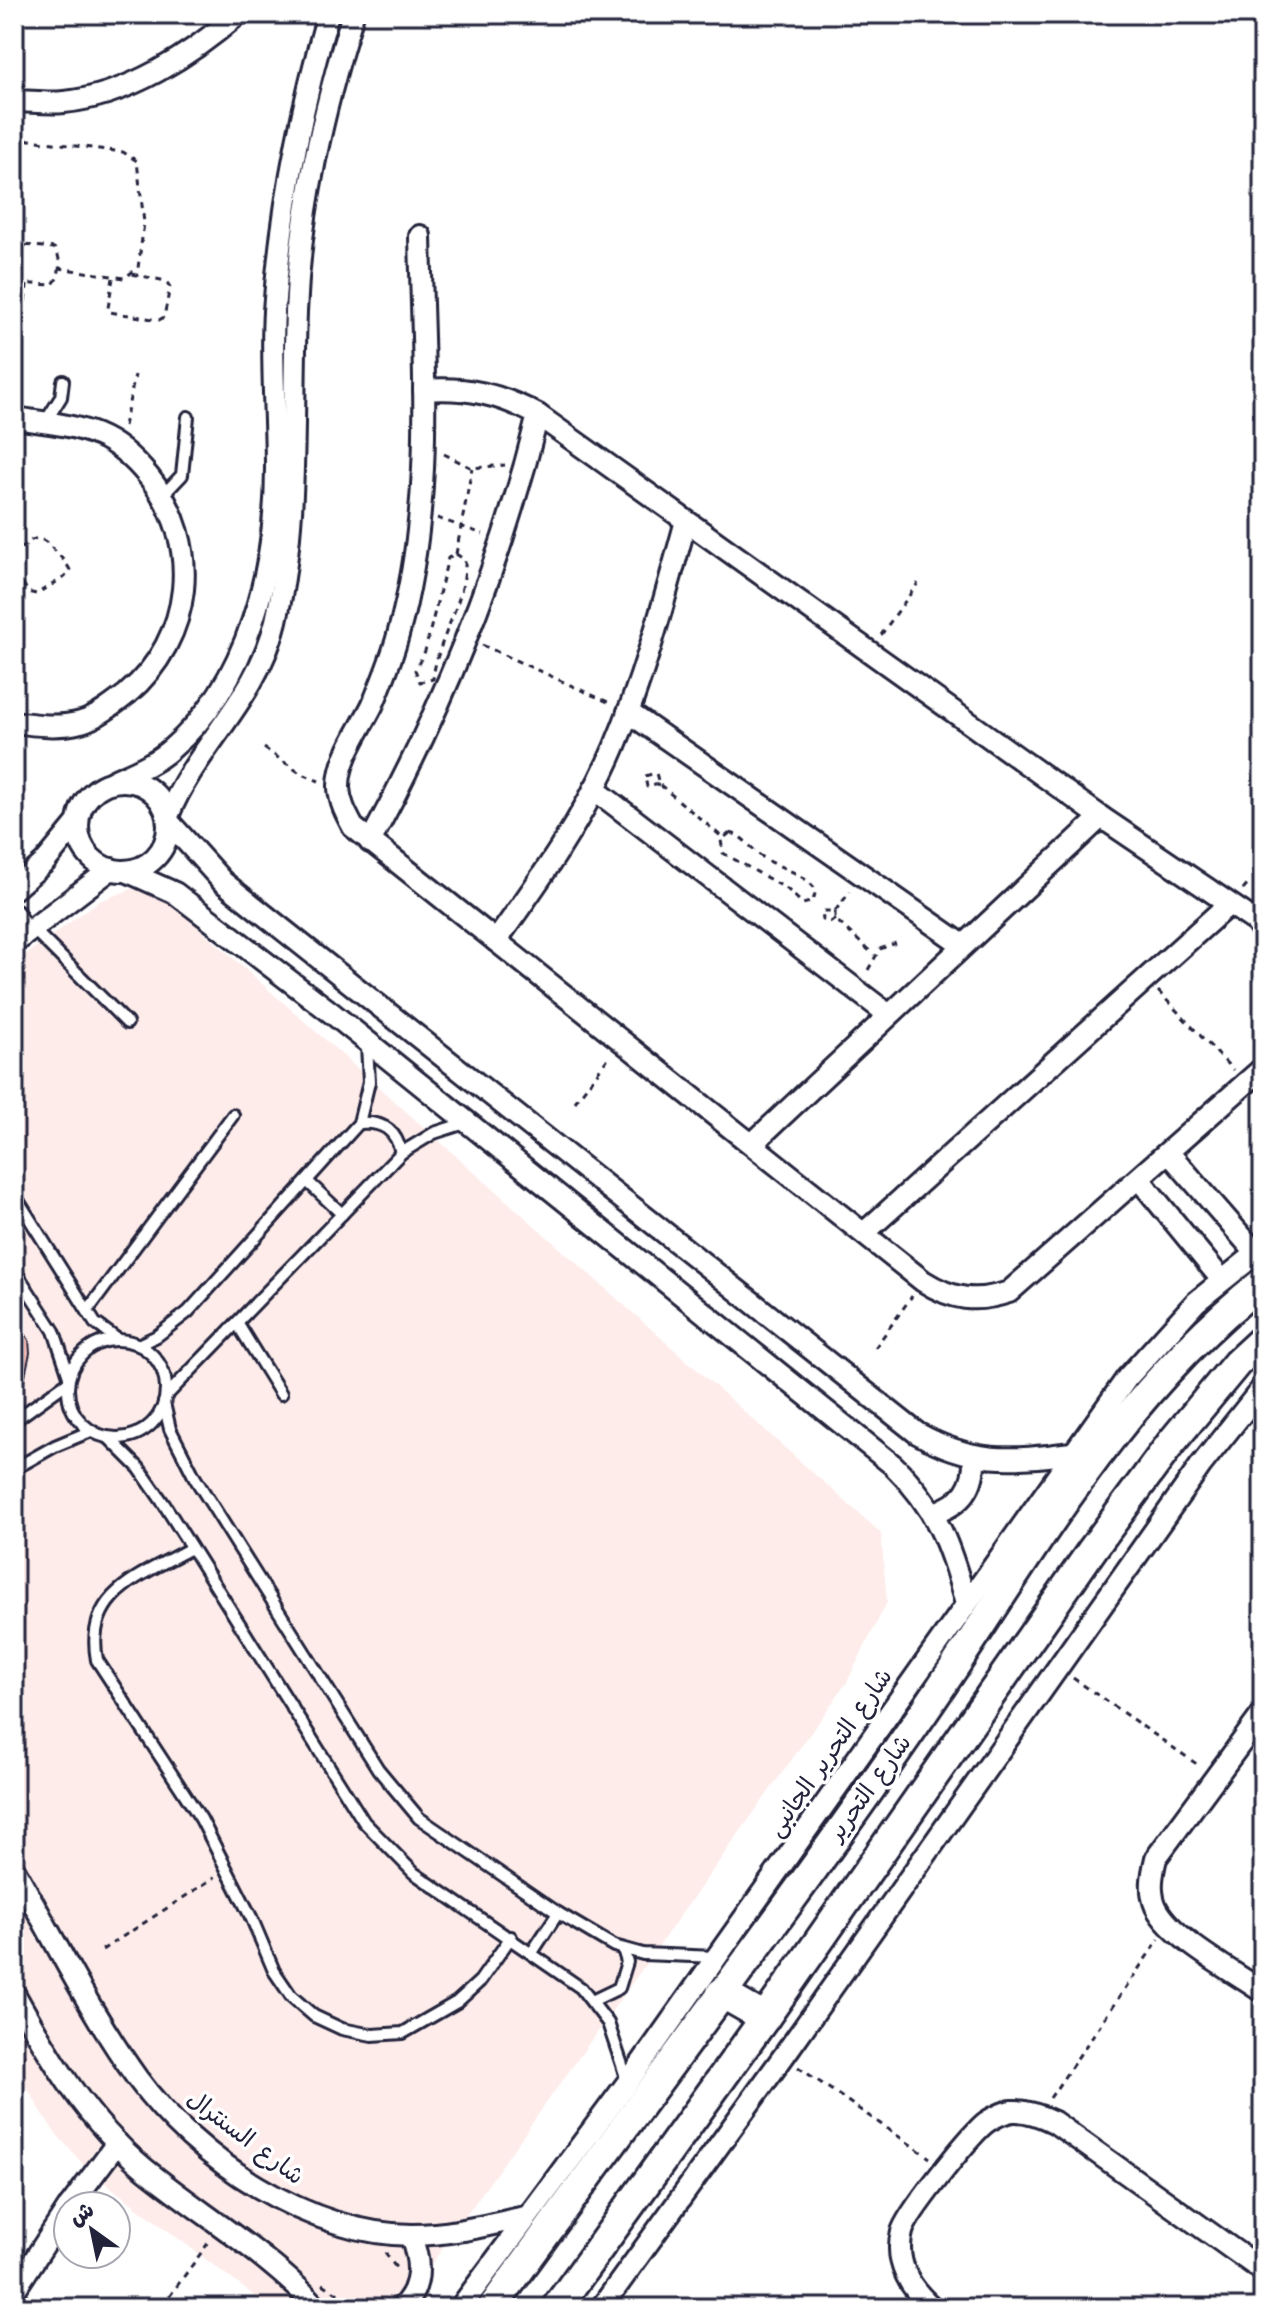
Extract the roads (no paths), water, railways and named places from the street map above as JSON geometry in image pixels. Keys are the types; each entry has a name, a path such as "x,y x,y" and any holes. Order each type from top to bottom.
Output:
{"street":[{"path":"14,101 64,102 116,89 165,67 210,38 238,14"},
{"path":"14,889 45,862 77,823 83,804 95,790 143,768 170,750 193,727 224,684 252,622 272,540 276,469 274,314 280,236 295,144 328,14"},
{"path":"21,937 118,870 140,868 162,849 168,818 194,763 249,691 275,625 289,556 294,486 296,310 303,232 315,155 353,14"},
{"path":"420,236 426,438 422,513 414,573 397,638 374,702 344,763 339,785 342,807 353,827 923,1281 959,1299 984,1301 1009,1292 1263,1068"},
{"path":"424,390 454,388 483,392 538,415 1101,817 1229,904 1263,932"},
{"path":"370,842 406,775 468,638 503,541 538,415"},
{"path":"14,418 99,435 138,464 163,495 179,531 185,570 181,610 167,647 144,679 114,705 82,722 39,726 14,722"},
{"path":"496,941 548,870 594,789 628,712 686,521"},
{"path":"628,712 963,945"},
{"path":"113,781 141,784 154,791 168,818 223,882 917,1433 944,1448 974,1458 1017,1460 1072,1453"},
{"path":"594,789 889,1015"},
{"path":"752,1144 1101,817"},
{"path":"77,823 81,843 93,860 175,893 471,1122 893,1465 934,1513 952,1553 966,1604"},
{"path":"864,1233 1229,904"},
{"path":"14,915 21,928 21,937"},
{"path":"333,1014 355,987"},
{"path":"1169,1153 1259,1250"},
{"path":"1139,1179 1222,1280"},
{"name":"شارع التحرير الجانبى","path":"460,2308 525,2217 604,2134 628,2082 716,1957 906,1715 966,1604 1072,1453 1136,1385 1172,1326 1259,1250"},
{"name":"شارع التحرير","path":"492,2308 604,2134 721,1993 906,1715 1049,1522 1136,1385 1186,1348 1263,1282"},
{"path":"748,1347 771,1318"},
{"name":"شارع التحرير","path":"556,2308 1171,1443 1237,1363 1263,1339"},
{"path":"601,2308 783,2057 1201,1465 1263,1387"},
{"path":"1171,1443 1201,1465"},
{"path":"934,1513 961,1499 970,1487 974,1458"},
{"path":"1263,1713 1156,1858 1151,1882 1155,1905 1168,1926 1263,1992"},
{"path":"925,1785 957,1807"},
{"name":"شارع السنترال","path":"14,1869 137,2078 193,2138 291,2206 342,2225 410,2235 446,2233 525,2217"},
{"path":"721,1993 765,2018"},
{"path":"15,1995 74,2095 117,2143 278,2270 318,2308"},
{"path":"933,2308 919,2296 906,2276 901,2254 902,2230 946,2169 986,2122 1012,2111 1039,2114 1263,2271"},
{"path":"82,2190 117,2143"},
{"path":"14,2291 52,2233"},
{"path":"401,2308 409,2300 418,2279 419,2256 410,2235"},
{"path":"588,2262 621,2279"}],"lane":[{"path":"45,423 55,411 63,381"},
{"path":"163,495 182,475 188,417"},
{"path":"21,937 127,1023"},
{"path":"138,1345 157,1336 188,1312 359,1123 369,1082 367,1041"},
{"path":"88,1310 233,1115"},
{"path":"109,1438 132,1436 143,1431 159,1414 165,1399 401,1153 434,1133 471,1122"},
{"path":"359,1123 383,1125 392,1131 401,1153"},
{"path":"308,1182 342,1214"},
{"path":"14,1194 95,1323 118,1340"},
{"path":"14,1269 54,1331 68,1379 74,1415 91,1431 109,1438 139,1468 364,1822 414,1873 533,1951 594,2000 608,2023 628,2082"},
{"path":"237,1323 281,1394"},
{"path":"14,1421 68,1379 82,1354 105,1341 118,1340 138,1345 157,1361 163,1372 170,1429 195,1478 397,1795 428,1825 558,1913 623,1949 664,1956 716,1957"},
{"path":"14,1469 55,1446 91,1431"},
{"path":"191,1548 122,1587 106,1601 96,1619 93,1640 97,1660 106,1679 172,1770 228,1868 274,1971 291,1996 314,2016 342,2029 372,2035 403,2033 431,2020 480,1981 511,1937"},
{"path":"533,1951 558,1913"},
{"path":"594,2000 619,1988 627,1962 623,1949"}]}
